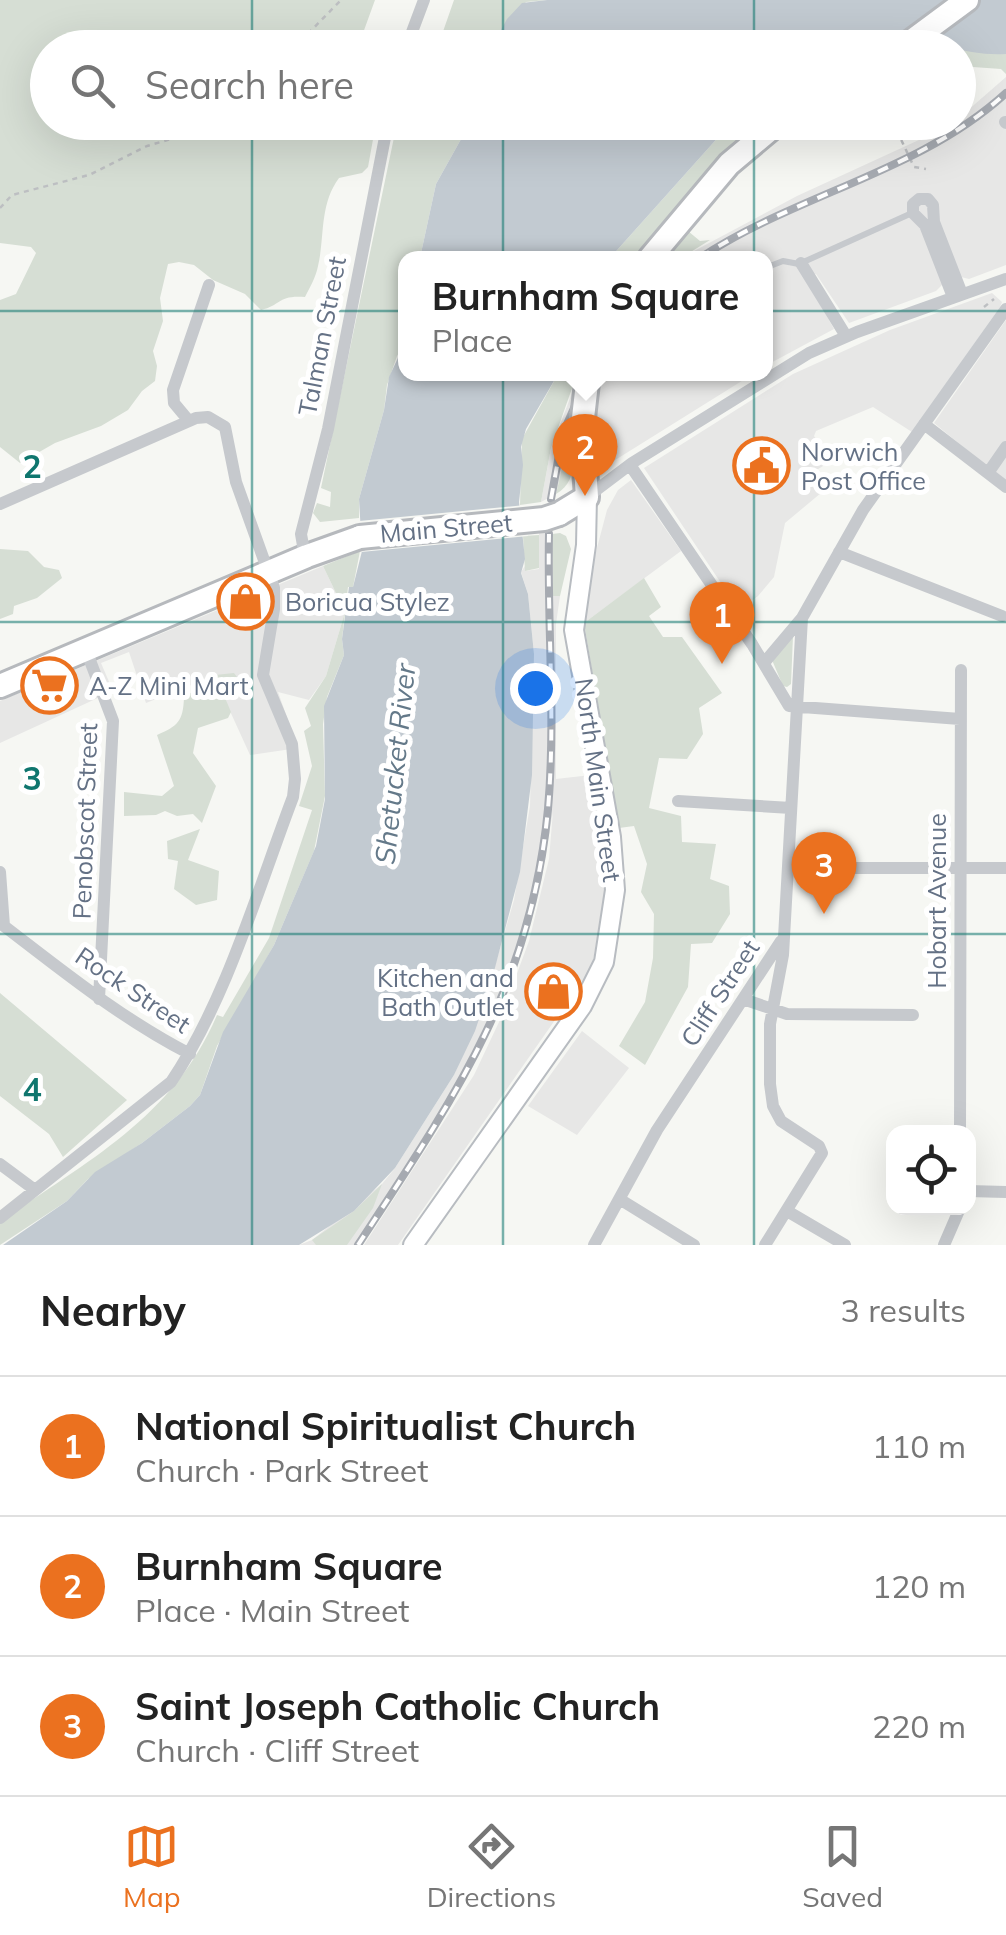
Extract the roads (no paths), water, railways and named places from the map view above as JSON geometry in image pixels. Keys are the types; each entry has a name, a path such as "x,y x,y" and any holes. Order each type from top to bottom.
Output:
{"highway":[{"path":"926,30 967,0"},
{"path":"656,251 729,164 758,140"},
{"path":"587,381 583,418 587,497"},
{"name":"Main Street","path":"0,686 360,538 544,519 587,497"}],"main road":[{"name":"North Main Street","path":"413,1245 582,1006 596,983 606,954 614,890 612,837 574,624 586,545 587,497"}],"street":[{"path":"413,30 424,0"},
{"name":"Talman Street","path":"304,558 301,534 331,411 384,140"},
{"path":"926,198 932,203 934,222 957,295 926,225 914,213 917,200 926,198"},
{"path":"801,263 846,336"},
{"name":"Main Street","path":"773,374 846,336 1006,279"},
{"path":"189,420 174,403 173,390 209,285"},
{"name":"Cliff Street","path":"764,662 802,618 871,499 1006,309"},
{"name":"Main Street","path":"587,497 630,464 762,381"},
{"path":"0,504 189,420 208,417 225,427 236,482 271,572 274,610 263,675 292,744 295,779 293,797 238,945 190,1054 171,1082 0,1218"},
{"path":"924,424 1006,487"},
{"path":"988,473 1006,448"},
{"path":"630,464 764,662 784,701 796,708 960,719"},
{"path":"840,552 1002,616"},
{"name":"Cliff Street","path":"594,1245 657,1130 784,938 802,618"},
{"name":"Penobscot Street","path":"86,650 113,721 99,1000"},
{"name":"Hobart Avenue","path":"960,1125 961,670"},
{"path":"678,800 791,808"},
{"path":"788,868 1006,868"},
{"name":"Rock Street","path":"0,872 4,926 99,1000 190,1054"},
{"path":"765,1245 822,1153 819,1146 785,1124 774,1106 770,1084 772,1011 784,938"},
{"path":"743,999 772,1011 913,1015"},
{"path":"0,1164 35,1190"},
{"path":"976,1191 1006,1192"},
{"path":"621,1200 694,1245"},
{"path":"787,1211 845,1245"},
{"path":"944,1245 957,1215"}],"lane":[{"path":"773,265 782,261 801,263 914,213"}],"water":[{"path":"1006,0 1006,54 976,53 976,30 501,30 522,3"},
{"path":"460,140 716,140 616,251 422,251 436,184"},
{"name":"Shetucket River","path":"398,358 398,381 554,381 526,429 521,447 519,502 525,559 521,573 528,594 534,654 532,775 520,872 475,1031 454,1075 395,1168 354,1211 299,1245 3,1245 67,1201 95,1172 142,1143 200,1095 223,1032 274,945 316,846 325,799 324,706 344,655 342,639 349,587 353,587 362,551 359,499 384,410 389,377"}],"railway":[{"path":"976,117 1006,93"},
{"path":"712,251 776,216 940,140"},
{"path":"551,499 563,433 586,381"},
{"path":"358,1245 455,1091 482,1040 524,932 539,873 548,809 549,534"}],"place":[{"name":"Norwich Post Office","path":"762,466"},
{"name":"Burnham Square","path":"585,496"},
{"name":"Boricua Stylez","path":"246,602"},
{"name":"National Spiritualist Church","path":"722,664"},
{"name":"A-Z Mini Mart","path":"50,686"},
{"name":"Saint Joseph Catholic Church","path":"824,914"},
{"name":"Kitchen and Bath Outlet","path":"553,992"}]}
